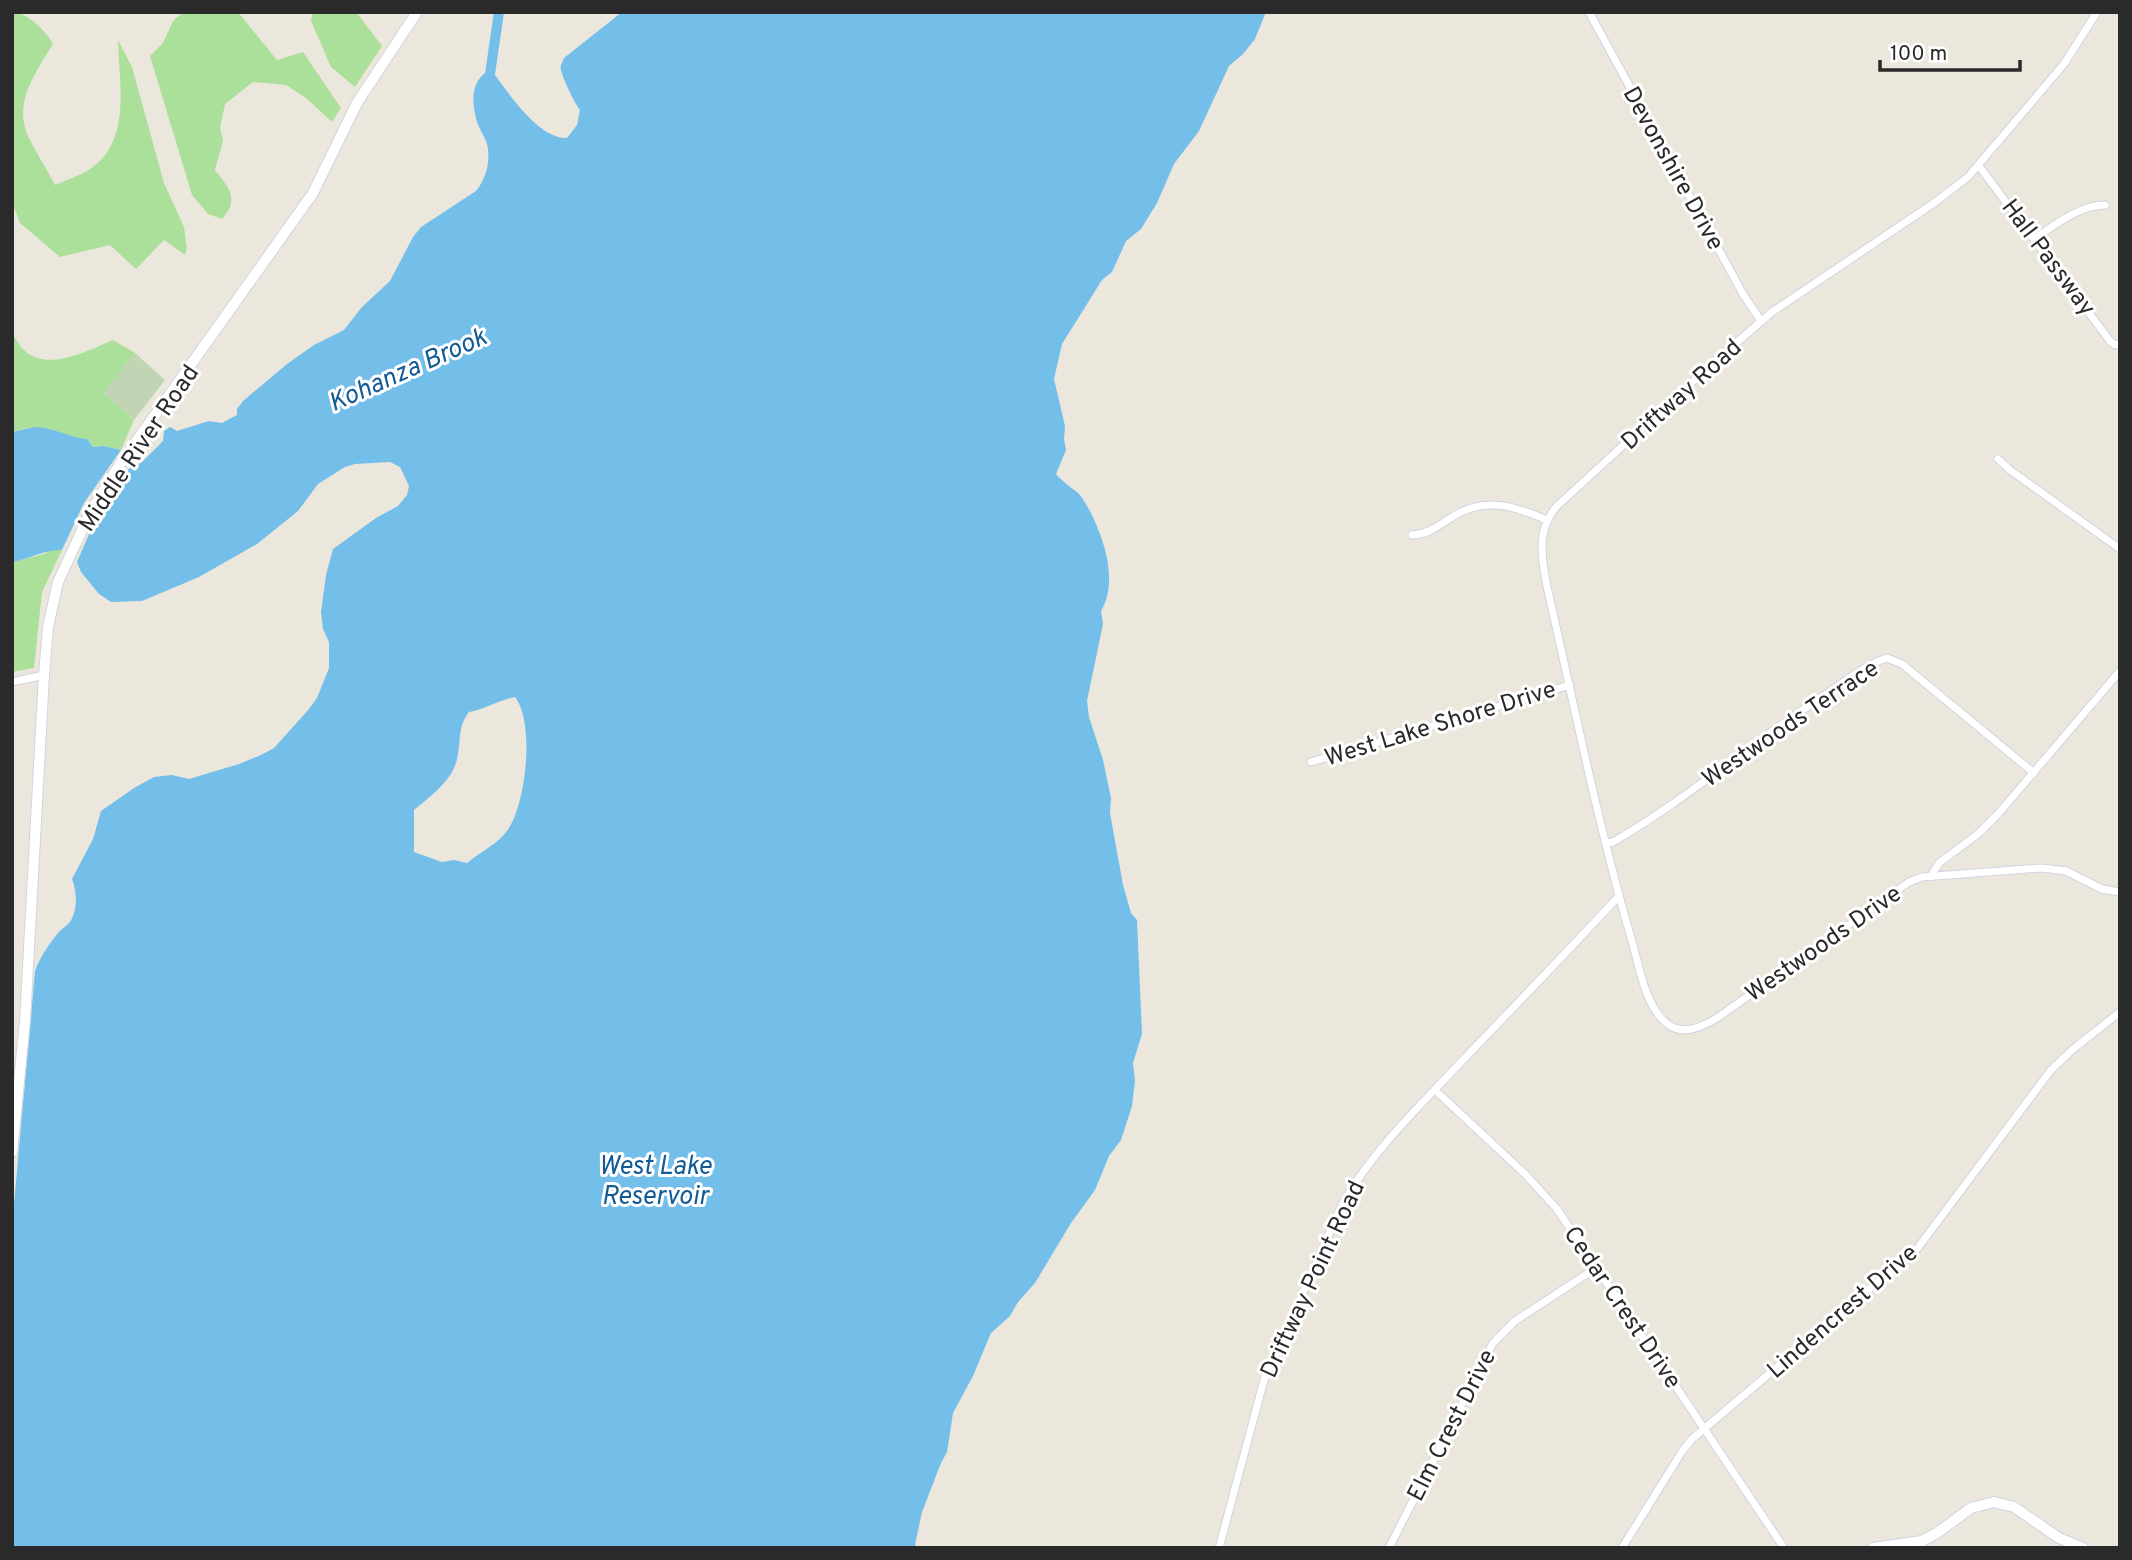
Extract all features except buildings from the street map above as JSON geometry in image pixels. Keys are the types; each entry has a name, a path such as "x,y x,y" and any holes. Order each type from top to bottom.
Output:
{"main road":[{"name":"Middle River Road","path":"12,1152 25,1021 44,675 48,627 58,582 90,511 118,467 313,193 357,103 417,12"},
{"path":"1873,1548 1922,1541 1971,1508 1994,1502 2014,1507 2058,1543 2083,1548"}],"street":[{"name":"Devonshire Drive","path":"1589,12 1743,294 1762,321"},
{"name":"Driftway Road","path":"1547,520 1557,506 1762,321 1817,280 1944,196 1979,166 2064,64 2097,12"},
{"name":"Hall Passway","path":"1979,166 2110,341 2115,345 2120,344"},
{"path":"2035,239 2080,211 2094,205 2105,205"},
{"path":"1998,459 2120,549"},
{"path":"1412,535 1428,533 1464,509 1482,504 1505,505 1547,520 1542,540 1543,565 1619,896"},
{"name":"Westwoods Terrace","path":"1607,843 1650,820 1802,710 1886,658 1902,664 2034,773"},
{"path":"1931,876 1938,863 1987,826 2120,671"},
{"path":"12,682 44,675"},
{"name":"West Lake Shore Drive","path":"1311,762 1570,685"},
{"name":"Westwoods Drive","path":"1619,896 1653,1006 1659,1016 1672,1027 1689,1030 1703,1026 1728,1011 1909,882 1931,876 2042,868 2066,871 2102,889 2120,892"},
{"name":"Driftway Point Road","path":"1219,1548 1264,1380 1342,1205 1364,1169 1619,896"},
{"name":"Lindencrest Drive","path":"1622,1548 1683,1450 1704,1427 1911,1255 2052,1070 2071,1050 2120,1012"},
{"name":"Cedar Crest Drive","path":"1435,1090 1543,1193 1563,1218 1784,1548"},
{"name":"Elm Crest Drive","path":"1389,1548 1493,1343 1515,1321 1596,1268"}],"green space":[{"path":"12,12 24,15 36,23 53,44 28,88 23,112 28,136 55,185 90,169 103,157 112,143 120,110 118,40 132,67 164,183 184,227 187,248 185,255 164,240 136,269 110,245 60,257 20,223 12,202"},
{"path":"183,12 238,12 277,60 303,52 341,108 332,122 306,98 286,85 253,82 225,104 220,128 223,141 215,170 228,188 231,199 222,219 208,214 192,195 150,56 163,43 173,21"},
{"path":"313,12 356,12 382,46 355,87 331,67 311,21"},
{"path":"12,333 25,351 46,360 69,357 113,340 135,353 104,393 134,420 121,450 104,446 93,447 87,439 43,428 12,432"},
{"path":"135,353 165,380 134,420 104,393"},
{"path":"51,550 62,550 42,592 34,668 12,672 12,562"}],"water":[{"name":"West Lake Reservoir","path":"622,12 1266,12 1255,39 1229,66 1199,131 1174,164 1157,203 1141,229 1126,241 1112,272 1102,280 1062,344 1054,379 1065,426 1066,450 1056,474 1081,496 1088,508 1101,536 1108,568 1107,598 1101,611 1103,624 1087,701 1111,798 1110,813 1123,885 1131,913 1137,920 1142,1034 1133,1063 1135,1081 1132,1106 1121,1140 1109,1156 1095,1190 1071,1223 1035,1283 1010,1316 991,1333 973,1376 953,1413 947,1452 922,1512 915,1545 917,1548 12,1548 13,1215 35,971 48,946 73,917 76,900 72,879 93,839 101,811 154,777 172,775 189,779 261,755 274,748 309,709 317,698 329,668 329,642 323,629 321,612 333,549 376,518 398,506 407,495 409,486 400,467 390,462 345,467 318,484 298,511 257,544 199,577 142,601 111,602 99,594 81,572 77,562 98,513 130,467 141,463 163,441 164,431 170,427 177,431 209,421 222,423 237,415 237,409 243,401 287,364 314,345 344,330 362,307 390,281 421,227 476,191 484,177 488,160 487,145 477,122 473,100 480,77 485,73 495,75 536,124 556,136 567,138 577,125 580,110 562,74 564,58","holes":["515,697 521,709 526,743 524,782 509,828 495,843 467,863 454,860 442,862 414,852 414,810 448,779 456,763 465,717 469,712"]},
{"path":"34,427 87,439 93,447 104,446 121,450 84,503 62,550 12,562 12,432"}],"waterway":[{"name":"Kohanza Brook","path":"490,74 499,12"}]}
